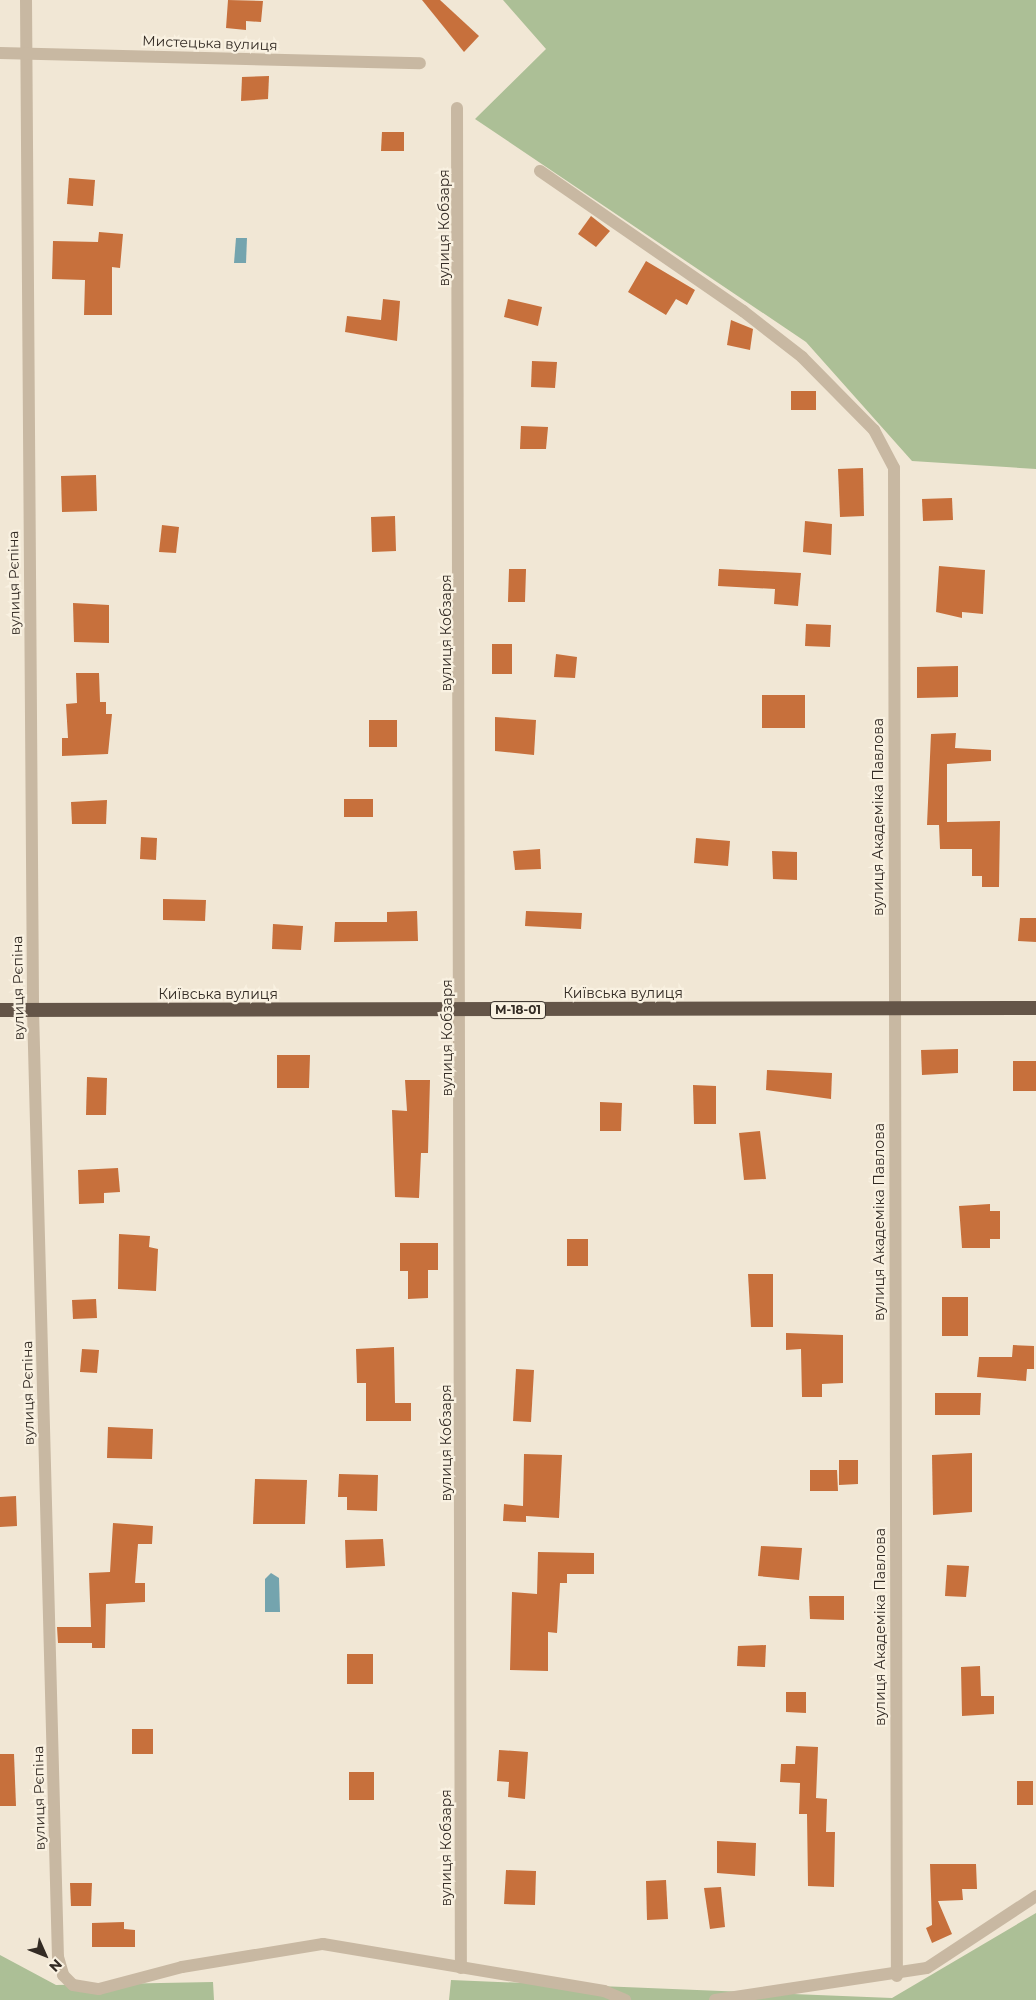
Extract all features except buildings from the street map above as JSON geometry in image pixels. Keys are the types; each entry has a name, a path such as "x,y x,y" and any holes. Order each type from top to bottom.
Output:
{"highway":[{"name":"Київська вулиця","path":"0,1010 1036,1008"}],"street":[{"name":"вулиця Рєпіна","path":"26,0 23,53 33,1010 58,1957 63,1975 74,1984 99,1989 182,1967 324,1944 461,1968"},
{"name":"Мистецька вулиця","path":"0,53 420,63"},
{"name":"вулиця Кобзаря","path":"458,108 462,1010 461,1968"},
{"name":"вулиця Академіка Павлова","path":"540,171 743,311 802,357 874,430 894,468 893,1008 897,1976"},
{"path":"715,2000 897,1976 927,1968 1036,1896"},
{"path":"461,1968 604,1991 625,2000"}],"green space":[{"path":"503,0 1036,0 1036,469 912,461 806,342 475,119 546,49"},
{"path":"1036,1913 1036,2000 449,2000 451,1980 892,1998"},
{"path":"0,1955 56,1985 213,1982 214,2000 0,2000"}],"water":[{"path":"236,238 247,238 246,263 234,263"},
{"path":"271,1573 279,1578 280,1612 265,1612 265,1579"}]}
